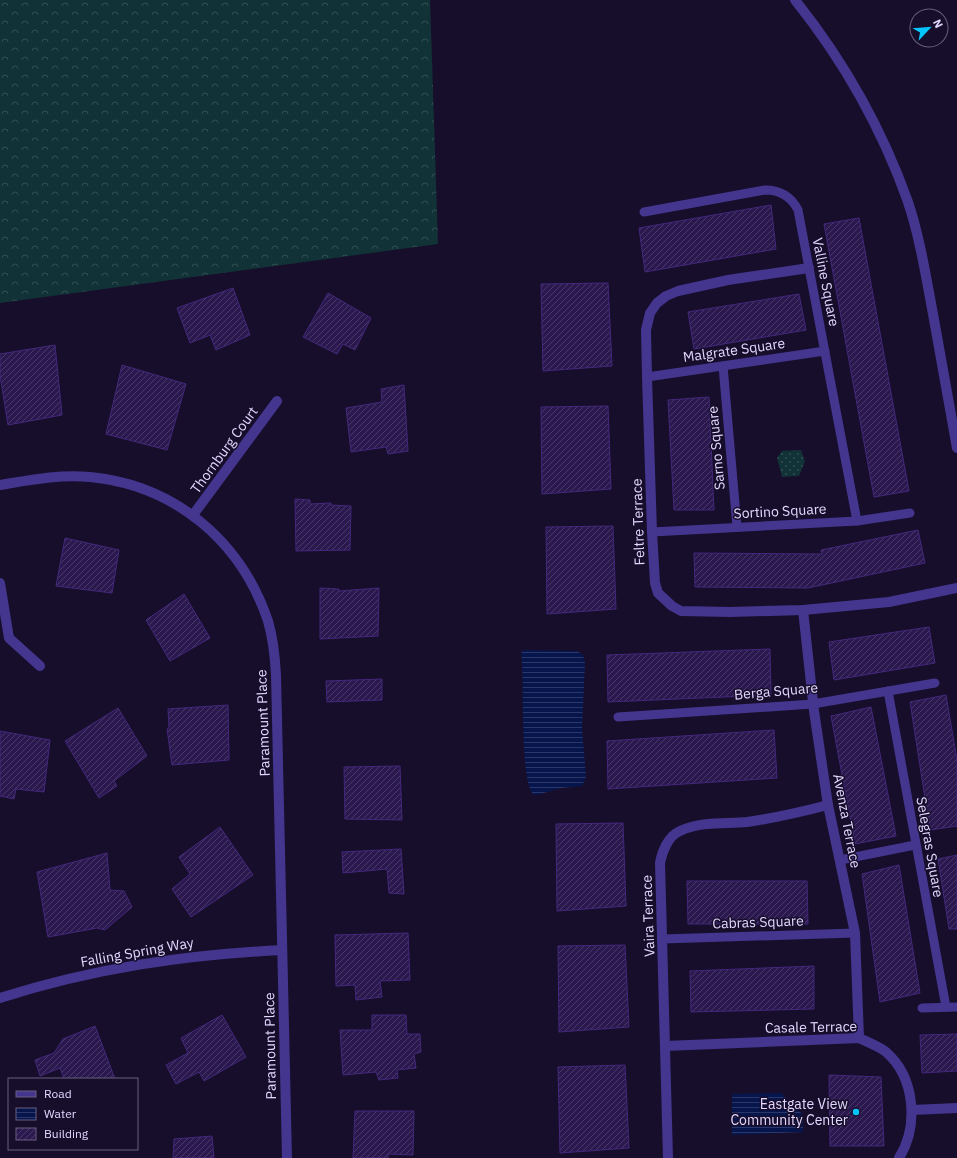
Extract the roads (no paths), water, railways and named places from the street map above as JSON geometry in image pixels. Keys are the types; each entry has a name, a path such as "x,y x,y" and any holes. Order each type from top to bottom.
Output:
{"street":[{"path":"794,0 813,22 867,108 892,161 908,203 924,265 957,448"},
{"name":"Feltre Terrace","path":"809,268 728,280 678,291 666,296 657,303 650,313 646,330 647,377 652,532 655,583 658,593 681,611 803,610 889,602 957,588"},
{"name":"Thornburg Court","path":"193,515 277,401"},
{"name":"Paramount Place","path":"0,485 58,476 90,476 118,481 145,489 171,501 193,515 216,535 239,562 255,589 268,622 273,646 276,675 287,1158"},
{"path":"0,583 9,638 40,666"},
{"name":"Avenza Terrace","path":"803,610 813,704 828,805 854,933 859,1038"},
{"name":"Vaira Terrace","path":"668,1158 660,864 662,852 679,831 704,824 746,822 788,815 828,805"},
{"name":"Falling Spring Way","path":"0,998 80,975 146,962 214,954 282,950"},
{"name":"Casale Terrace","path":"665,1046 859,1038 885,1051 899,1067 907,1087 912,1110 907,1139 899,1158"},
{"path":"912,1110 957,1108"}],"lane":[{"name":"Valline Square","path":"644,212 765,190 779,192 788,196 794,201 798,210 857,521"},
{"name":"Malgrate Square","path":"647,377 825,351"},
{"name":"Sarno Square","path":"723,366 737,527"},
{"name":"Sortino Square","path":"652,532 857,521 910,513"},
{"name":"Berga Square","path":"618,717 813,704 935,683"},
{"name":"Selegras Square","path":"888,691 946,1007"},
{"path":"840,860 915,844"},
{"name":"Cabras Square","path":"663,939 854,933"},
{"path":"922,1008 957,1007"}],"water":[{"path":"524,650 577,651 583,655 585,663 582,728 586,777 582,786 561,788 537,795 534,795 529,787 526,771 523,728 521,653"},
{"path":"781,1093 803,1115 803,1132 732,1135 732,1094"}],"place":[{"name":"Eastgate View Community Center","path":"856,1112"}]}
